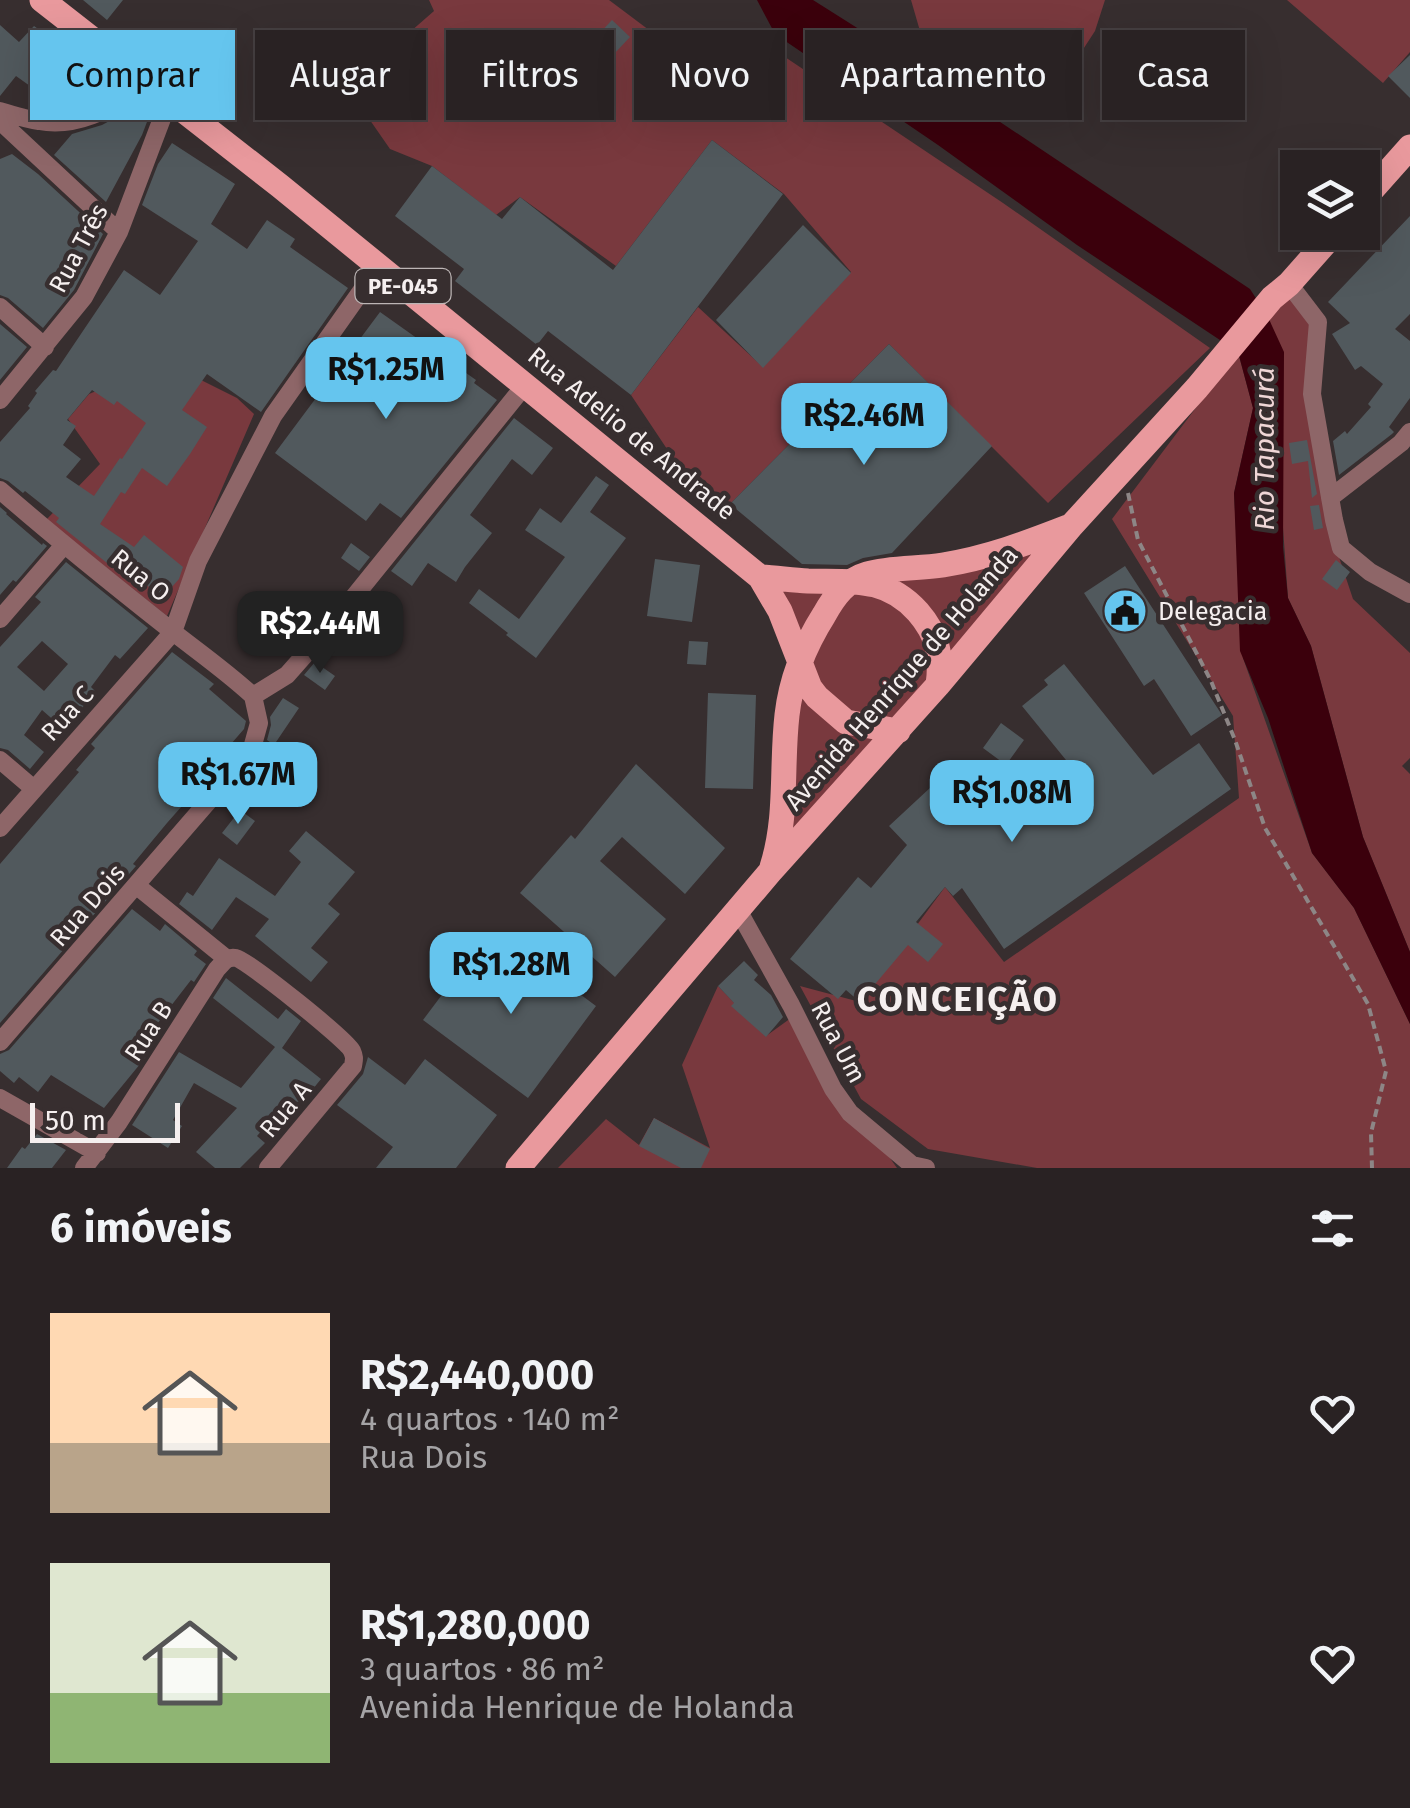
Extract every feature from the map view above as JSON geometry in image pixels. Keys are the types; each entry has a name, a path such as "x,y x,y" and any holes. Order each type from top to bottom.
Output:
{"main road":[{"name":"Rua Adelio de Andrade","path":"42,0 80,30"},
{"name":"Rua Adelio de Andrade","path":"194,120 760,577"},
{"path":"1380,157 1410,124"},
{"path":"1380,180 1410,146"},
{"path":"1281,291 1280,275 1301,250"},
{"name":"Avenida Henrique de Holanda","path":"518,1168 770,872 938,686 1072,525 1319,250"},
{"path":"770,872 782,828 790,696 814,632 830,604 852,580 878,572 943,566 1001,553 1072,525"},
{"path":"760,577 852,580 896,593 930,625 940,657 938,686"},
{"path":"760,577 780,612 810,688 838,717 856,725 898,730"}],"street":[{"path":"0,111 30,119"},
{"path":"34,120 77,120"},
{"name":"Rua Três","path":"0,400 84,297 118,232 151,120"},
{"path":"0,121 118,232"},
{"path":"173,632 198,561 273,416 379,266"},
{"path":"1281,291 1318,322 1312,394 1341,548 1370,572 1410,594"},
{"path":"0,306 45,347"},
{"path":"253,696 287,676 525,385"},
{"path":"1330,498 1410,432"},
{"name":"Rua O","path":"0,490 253,696"},
{"path":"0,618 64,545"},
{"name":"Rua C","path":"0,828 173,632"},
{"name":"Rua Dois","path":"0,1042 250,752 258,723 253,696"},
{"path":"0,760 34,788"},
{"path":"137,886 222,964"},
{"name":"Rua Um","path":"738,910 850,1113 917,1167"},
{"name":"Rua A","path":"222,964 240,959 352,1051 353,1066 268,1168"},
{"name":"Rua B","path":"84,1168 222,964"},
{"path":"0,1098 96,1153"}],"path":[{"path":"1124,469 1138,540 1212,681 1265,828 1368,1004 1386,1071 1371,1133 1372,1168"}],"shaded area":[{"path":"429,0 609,0 649,30 634,30 634,120 785,120 785,57 805,70 805,120 879,120 1210,348 1048,503 889,344 730,504 673,458 631,395 698,307 763,367 851,272 784,194 712,140 616,266 520,197 496,215 432,166 390,149 370,120 426,120 426,30 412,30 434,11"},
{"path":"911,0 1105,0 1095,31 1082,51 1082,30 920,30"},
{"path":"1287,0 1410,0 1410,52 1383,83"},
{"path":"1288,291 1314,323 1308,395 1336,548 1353,599 1410,653 1410,758 1402,766 1410,774 1410,952 1363,837 1311,646 1288,598 1268,317"},
{"path":"1238,352 1253,408 1234,493 1243,658 1312,853 1354,908 1410,1024 1410,1168 1037,1168 928,1149 861,1099 800,986 860,1002 945,887 1004,962 1239,798 1233,716 1112,519"},
{"path":"171,360 237,398 254,414 167,616 46,520 100,464 68,419 89,394"},
{"path":"1051,542 943,671 940,626 877,581"},
{"path":"770,582 841,584 798,653"},
{"path":"878,591 931,637 927,684 907,712 875,724 849,719 803,661 842,600 859,592"},
{"path":"797,687 891,731 778,859"},
{"path":"718,986 766,1036 791,1018 897,1168 558,1168 606,1119 639,1145 654,1118 710,1148 682,1065"}],"water":[{"path":"757,0 813,0 860,30 805,30 805,54 785,41 785,30 773,30"},
{"name":"Rio Tapacurá","path":"901,120 997,120 1250,289 1268,317 1284,352 1283,547 1288,598 1311,646 1363,837 1410,952 1410,1024 1354,908 1312,853 1268,718 1240,651 1234,493 1253,408 1238,352 1077,245"}],"building":[{"path":"83,0 123,0 107,20"},
{"path":"612,20 630,37 614,54 614,30 603,30"},
{"path":"0,25 19,42 30,30 30,86 16,76 0,96"},
{"path":"1410,55 1410,98 1388,76"},
{"path":"111,120 148,120 106,202 54,155 72,134"},
{"path":"712,140 783,194 631,395 548,331 537,345 455,281 464,269 395,216 432,166 502,219 520,197 613,270"},
{"path":"172,143 235,184 211,224 247,249 267,220 295,239 290,247 348,288 261,412 207,374 182,410 207,427 190,454 167,486 142,468 100,524 134,547 144,535 183,567 179,579 162,598 143,582 138,588 56,522 59,518 25,491 0,478 0,442 30,408 35,391 56,371 124,270 160,295 198,241 142,205 158,164","holes":["92,390 114,405 117,401 146,423 94,496 66,477 81,459 63,445 76,426 67,420"]},
{"path":"12,154 103,234 74,290 43,328 0,295 0,159"},
{"path":"1410,216 1410,314 1395,329 1410,341 1410,398 1389,427 1394,432 1339,475 1333,441 1345,431 1347,434 1371,407 1368,404 1383,384 1361,366 1355,370 1332,334 1350,323 1328,302"},
{"path":"803,225 851,273 763,368 716,320"},
{"path":"380,312 476,380 474,383 497,400 401,518 380,503 366,521 275,453"},
{"path":"0,324 27,347 0,380"},
{"path":"889,344 992,446 892,553 847,565 802,564 730,504"},
{"path":"514,418 553,448 532,475 512,459 470,515 492,533 456,582 428,563 412,586 391,571"},
{"path":"1307,440 1317,494 1312,498 1308,461 1292,464 1289,443"},
{"path":"596,476 609,485 590,512 626,538 536,658 469,603 479,589 519,619 565,557 525,530 540,508 561,523"},
{"path":"1319,505 1323,528 1314,530 1310,506"},
{"path":"0,507 47,546 0,595"},
{"path":"351,543 370,557 359,571 341,558"},
{"path":"655,559 700,565 692,622 647,616"},
{"path":"1336,560 1350,572 1337,590 1322,579"},
{"path":"66,562 148,628 120,659 115,655 91,687 95,691 65,730 42,710 24,735 44,752 30,769 0,748 0,647 41,602 35,597","holes":["42,641 68,664 44,691 17,667"]},
{"name":"Delegacia","path":"1125,566 1222,715 1191,736 1154,679 1144,686 1084,593"},
{"path":"370,596 392,612 382,626 360,610"},
{"path":"689,641 708,642 706,665 687,664"},
{"path":"172,652 214,684 209,689 246,721 244,729 218,759 223,763 167,823 133,864 136,866 0,1023 0,864 79,772 76,770 95,748 91,744"},
{"path":"315,662 335,676 325,690 304,675"},
{"path":"1064,664 1153,775 1199,743 1231,789 1004,949 962,888 953,896 945,887 916,922 943,944 928,962 908,945 860,1002 846,990 838,999 790,959 858,877 871,888 907,845 889,826 931,787 944,801 982,774 1014,820 1071,774 1077,779 1079,776 1022,706 1048,685 1044,680"},
{"path":"708,693 756,695 753,789 705,788"},
{"path":"283,698 299,708 274,745 267,740 270,717"},
{"path":"1001,723 1024,740 1006,765 983,748"},
{"path":"636,764 725,848 685,894 622,837 600,861 666,919 615,977 520,893 571,835 575,839"},
{"path":"240,810 255,821 237,845 222,833"},
{"path":"306,831 355,872 328,904 340,914 311,948 328,962 311,982 255,936 269,919 236,897 212,930 179,904 187,892 193,896 219,858 275,896 301,862 289,851"},
{"path":"132,909 160,931 165,924 197,951 194,955 206,964 157,1024 160,1027 153,1036 157,1039 145,1058 104,1108 51,1075 38,1092 19,1077 14,1083 0,1071 0,1054 9,1050"},
{"path":"514,945 596,1006 528,1098 423,1020 474,952 496,969"},
{"path":"744,961 758,975 754,980 771,995 783,1017 766,1037 731,1006 734,1003 718,986"},
{"path":"226,978 278,1019 286,1009 301,1021 282,1048 321,1079 300,1105 290,1098 257,1136 265,1143 240,1168 215,1168 196,1152 237,1108 194,1083 173,1120 182,1126 168,1148 132,1125 179,1052 241,1088 275,1047 213,998"},
{"path":"368,1057 405,1085 425,1059 497,1115 456,1168 376,1168 393,1147 337,1105 363,1074"},
{"path":"654,1118 710,1149 701,1168 681,1168 639,1146"},
{"path":"37,1134 66,1150 52,1168 7,1168 22,1147 25,1149"}],"place":[{"name":"Delegacia","path":"1125,611"}],"district":[{"name":"CONCEIÇÃO","path":"958,999"}]}
